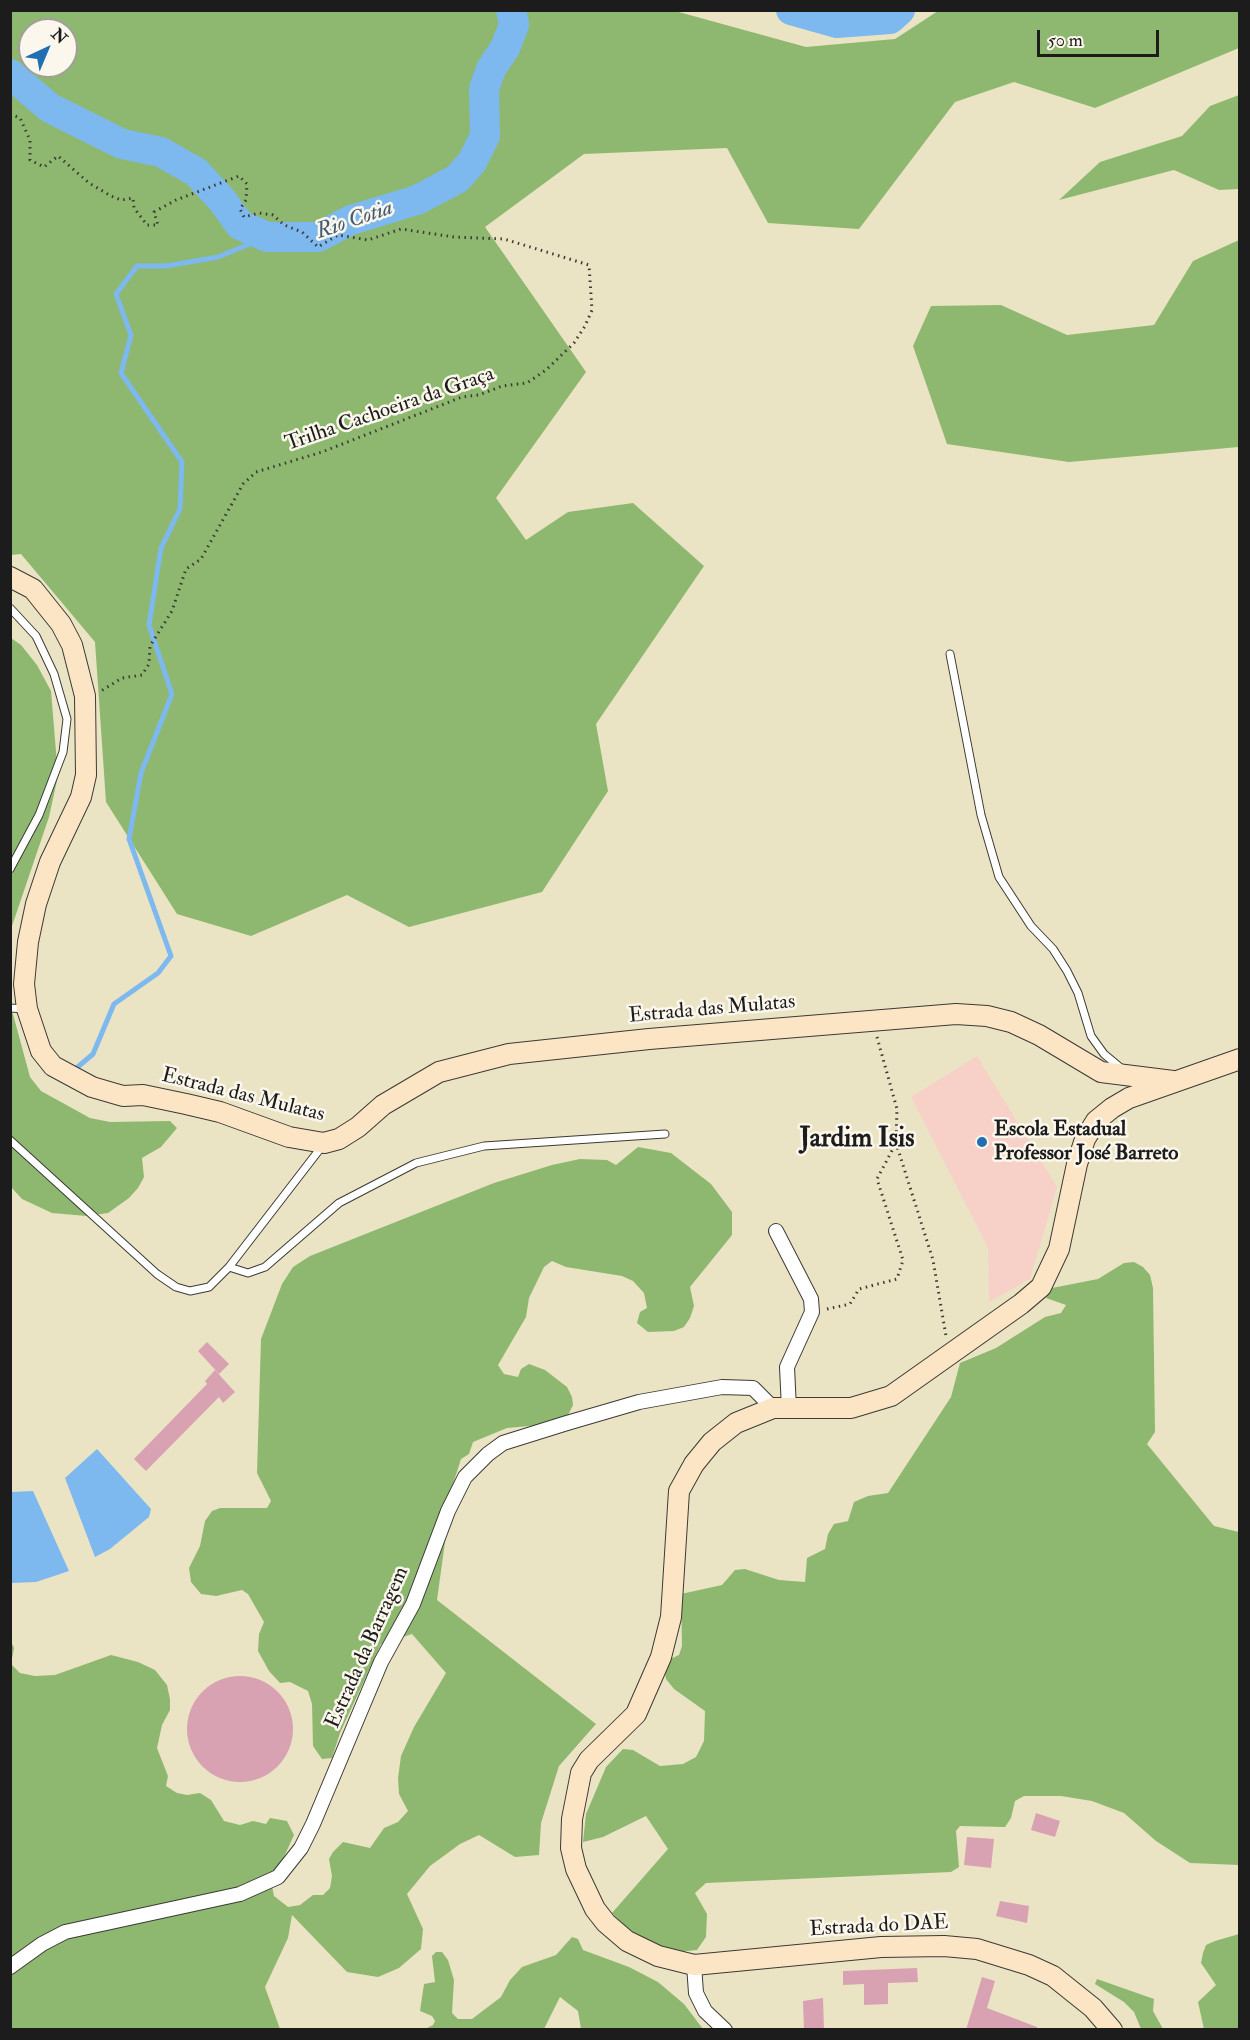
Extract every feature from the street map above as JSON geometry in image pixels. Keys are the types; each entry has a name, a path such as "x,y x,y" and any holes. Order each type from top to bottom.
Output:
{"street":[{"name":"Estrada das Mulatas","path":"10,577 33,589 61,624 72,645 85,696 86,774 81,797 50,862 36,904 19,1009 41,1051 53,1066 77,1081 123,1096 143,1095 220,1112 289,1137 324,1143 339,1139 358,1127 383,1105 439,1072 509,1054 649,1039 921,1016 987,1016 1011,1022 1040,1035 1101,1072 1175,1082"},
{"path":"776,1231 811,1299 812,1312 787,1367 781,1409 851,1408 891,1396 1021,1304 1041,1287 1059,1249 1077,1164 1085,1139 1096,1121 1112,1108 1130,1098 1239,1059"},
{"name":"Estrada da Barragem","path":"10,1967 42,1944 65,1932 240,1894 278,1877 301,1848 313,1824 381,1662 413,1604 465,1477 488,1454 503,1443 639,1402 722,1387 753,1388 781,1409"},
{"name":"Estrada do DAE","path":"781,1409 736,1423 712,1442 684,1479 676,1508 671,1617 661,1657 636,1714 589,1760 581,1773 574,1800 571,1848 584,1890 606,1923 627,1941 658,1956 694,1965 881,1947 944,1946 977,1949 1029,1965 1053,1976 1093,2008 1112,2030"},
{"path":"694,1965 696,1993 705,2011 725,2030"}],"lane":[{"path":"10,608 36,636 54,674 67,719 63,752 39,815 10,869"},
{"path":"950,654 981,815 999,877 1031,926 1053,949 1067,971 1078,993 1091,1036 1104,1054 1128,1074"},
{"path":"229,1267 248,1273 265,1267 339,1203 416,1163 484,1146 665,1134"},
{"path":"10,1140 157,1274 176,1287 190,1291 209,1287 229,1267 324,1143"}],"path":[{"name":"Trilha Cachoeira da Graça","path":"10,114 20,118 30,140 30,160 44,167 58,156 89,183 111,196 121,200 133,198 134,208 147,225 158,225 154,212 176,200 239,176 247,184 246,200 240,209 244,217 259,213 273,215 284,225 302,232 318,247 338,235 368,240 401,229 454,237 504,239 589,265 592,310 585,326 574,343 546,370 527,383 502,386 479,395 462,397 321,452 256,472 243,484 201,559 186,569 172,612 150,646 149,664 142,675 122,678 104,690 85,696"},
{"path":"872,1021 897,1109 896,1143 933,1260 949,1354"},
{"path":"812,1312 850,1304 859,1289 897,1280 903,1260 877,1179 896,1143"}],"shaded area":[{"name":"Escola Estadual Professor José Barreto","path":"977,1056 1057,1187 1030,1279 989,1302 988,1248 911,1097"}],"green space":[{"path":"1239,10 1239,48 1095,108 1014,82 955,102 859,229 768,223 727,148 584,154 485,227 586,372 496,498 526,540 568,512 633,503 704,566 596,724 608,791 542,892 409,927 347,895 251,936 177,914 106,802 95,642 21,554 11,555 11,11 675,11 806,47 895,39 938,11"},
{"path":"1239,95 1239,189 1219,190 1174,170 1059,200 1100,162 1182,136 1210,106"},
{"path":"1239,240 1239,447 1069,462 947,444 913,346 931,306 1001,305 1067,335 1154,325 1193,261"},
{"path":"11,638 21,645 37,665 51,691 58,776 49,817 11,929"},
{"path":"10,1003 30,1077 41,1091 90,1118 110,1122 170,1121 177,1128 161,1147 142,1158 144,1177 138,1188 129,1198 108,1213 87,1216 52,1213 22,1199 11,1187"},
{"path":"638,1147 671,1153 711,1184 732,1212 732,1235 690,1287 694,1306 690,1318 684,1327 674,1331 648,1332 637,1323 640,1312 647,1308 644,1293 633,1281 622,1276 566,1267 552,1261 544,1267 529,1298 526,1317 498,1365 504,1374 518,1377 521,1369 529,1364 545,1370 567,1387 573,1405 567,1417 541,1425 507,1428 473,1442 469,1454 461,1459 453,1484 437,1600 596,1724 559,1766 541,1823 539,1855 515,1857 479,1835 460,1844 430,1866 407,1894 423,1929 421,1949 399,1968 378,1977 347,1972 292,1915 288,1938 265,1987 280,2029 11,2029 10,1639 14,1648 11,1664 20,1673 35,1676 55,1675 111,1655 138,1662 155,1670 167,1685 170,1699 170,1710 162,1725 157,1748 168,1776 166,1786 177,1793 187,1795 200,1793 211,1800 224,1821 240,1825 253,1821 266,1824 270,1818 287,1821 294,1835 283,1859 270,1876 274,1896 288,1907 300,1905 313,1895 323,1895 330,1888 332,1876 329,1859 343,1842 370,1848 384,1828 398,1822 408,1811 399,1794 398,1778 401,1756 414,1727 446,1673 412,1634 381,1644 340,1733 332,1758 322,1759 313,1746 312,1704 308,1691 290,1682 280,1683 269,1671 258,1651 259,1634 264,1622 248,1594 242,1590 216,1596 201,1594 191,1582 189,1568 200,1546 205,1521 212,1511 220,1508 267,1508 271,1501 257,1473 261,1339 282,1284 293,1267 310,1256 494,1183 580,1159 607,1160 616,1165"},
{"path":"1134,1262 1150,1275 1153,1288 1155,1432 1147,1444 1214,1526 1239,1532 1239,1865 1190,1863 1156,1841 1124,1813 1092,1801 1061,1796 1024,1796 1015,1801 1011,1818 1005,1827 960,1826 956,1831 959,1867 951,1872 706,1883 695,1893 707,1914 706,1937 697,1950 667,1953 640,1942 612,1913 668,1849 646,1816 603,1837 583,1842 586,1814 606,1767 623,1749 633,1750 660,1766 683,1764 696,1757 704,1741 705,1711 674,1689 666,1679 664,1668 670,1659 679,1655 682,1646 681,1594 722,1585 735,1570 745,1569 779,1580 805,1582 807,1558 825,1549 828,1534 834,1524 848,1521 854,1502 868,1496 888,1493 951,1397 960,1363 996,1348 1045,1317 1061,1313 1066,1305 1046,1298 1052,1288 1098,1279 1124,1263"},
{"path":"1239,1934 1239,2029 1204,2029 1198,2002 1216,1985 1201,1963 1203,1953 1206,1945"},
{"path":"572,1937 578,1939 583,1950 629,1967 658,1982 684,2004 703,2029 581,2029 578,2011 560,1997 544,2029 425,2029 433,2025 435,2021 432,2016 420,2011 424,1984 435,1982 432,1956 436,1952 442,1952 448,1960 454,1980 452,2013 458,2019 472,2019 501,1997 510,1980 522,1967 556,1955"},
{"path":"1097,1979 1154,1999 1153,2011 1163,2029 1141,2029 1134,2012 1124,2002 1095,1984"}],"water":[{"path":"97,1449 151,1509 149,1517 110,1549 95,1557 65,1478"},
{"path":"33,1491 69,1571 36,1582 11,1583 11,1492"}],"building":[{"path":"207,1342 229,1364 219,1374 198,1351"},
{"path":"215,1370 235,1392 223,1403 219,1397 146,1471 134,1459 207,1384 205,1381"},
{"path":"240,1676 260,1680 278,1691 289,1709 293,1729 289,1749 278,1767 260,1778 240,1782 220,1778 202,1767 191,1749 187,1729 191,1709 202,1691 220,1680"},
{"path":"1036,1813 1060,1821 1055,1837 1031,1830"},
{"path":"967,1837 994,1839 991,1868 964,1865"},
{"path":"1000,1901 1029,1906 1027,1923 996,1916"},
{"path":"917,1968 918,1982 888,1983 888,2004 864,2005 864,1984 843,1985 843,1971"},
{"path":"982,1977 995,1981 987,2008 1037,2027 1037,2030 966,2030"},
{"path":"823,1998 824,2030 804,2030 803,2001"}],"waterway":[{"name":"Rio Cotia","path":"10,74 50,108 122,144 161,152 196,172 222,200 240,225 267,237 318,237 351,220 417,200 457,179 472,162 485,136 484,89 491,69 505,48 514,25 511,10"},
{"name":"Rio Cotia","path":"791,10 837,23 890,19 900,10"},
{"path":"73,1071 93,1054 114,1004 158,973 171,956 129,839 141,773 172,694 149,625 161,548 180,509 182,462 121,373 131,335 116,294 137,266 166,266 218,257 267,237"}],"place":[{"name":"Escola Estadual Professor José Barreto","path":"982,1142"}],"district":[{"name":"Jardim Isis","path":"857,1140"}]}
